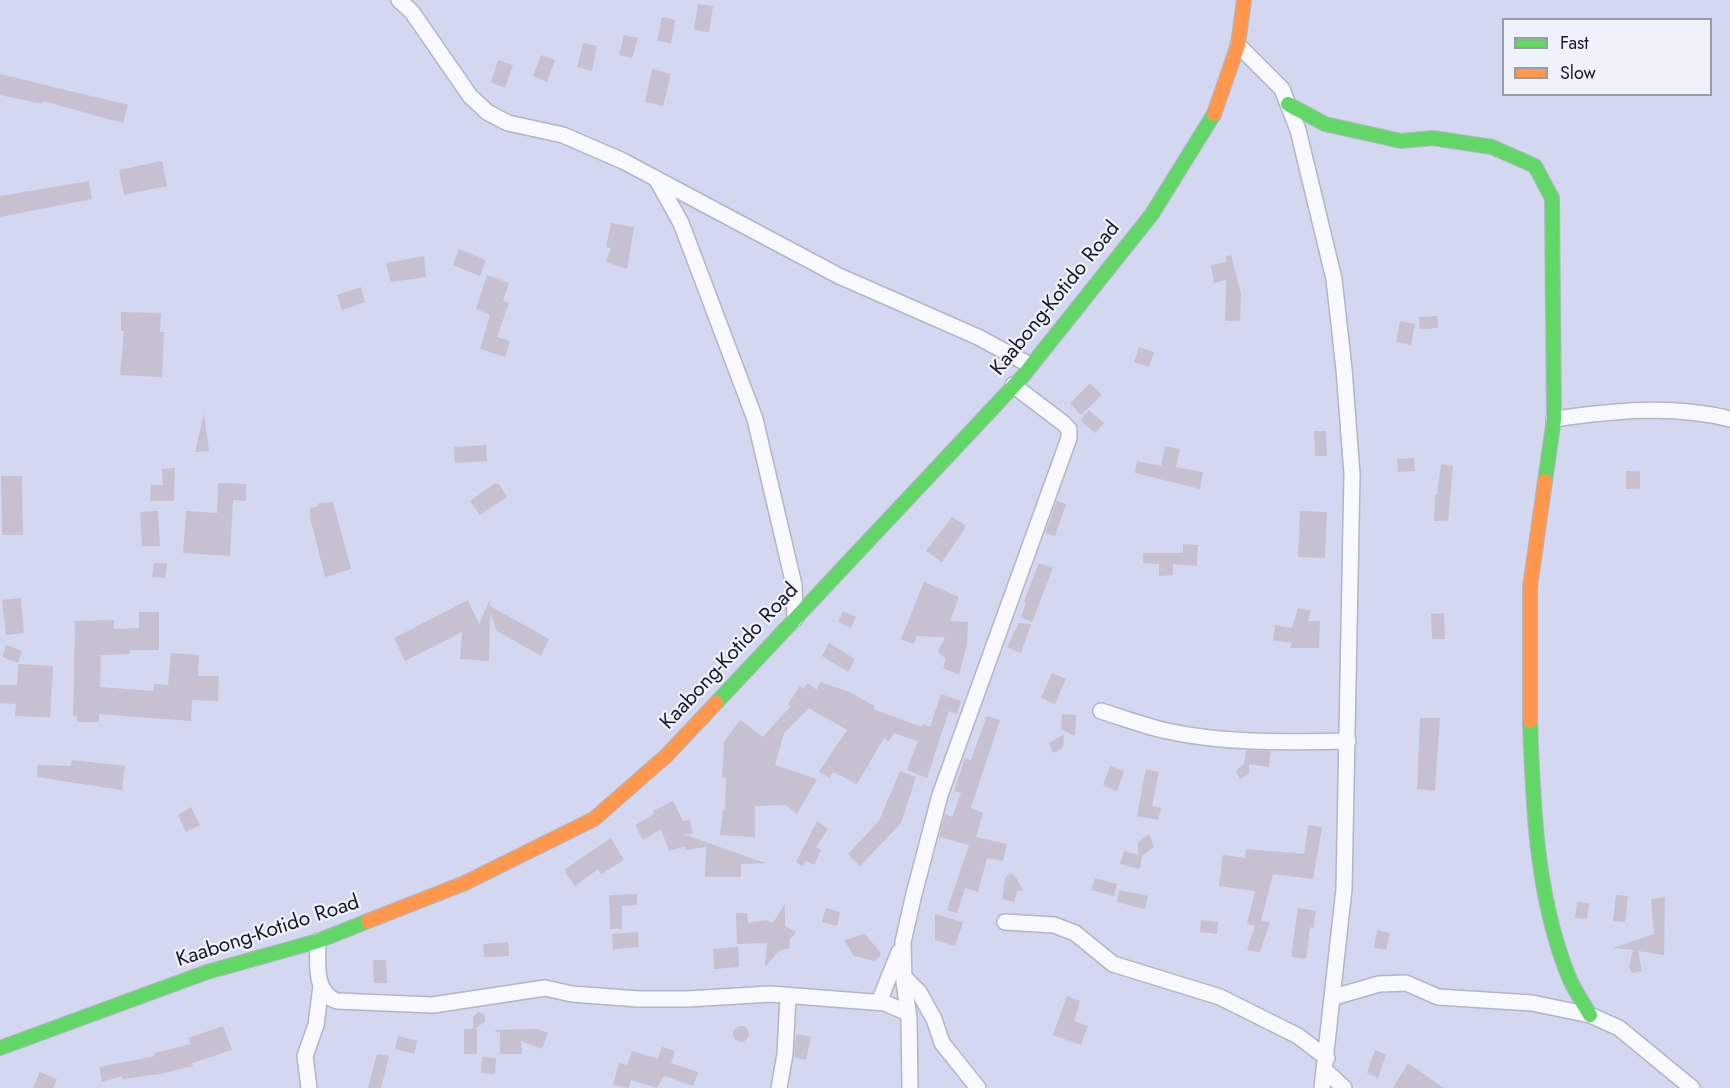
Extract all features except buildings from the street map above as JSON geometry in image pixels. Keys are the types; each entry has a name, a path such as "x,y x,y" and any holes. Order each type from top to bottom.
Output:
{"main road":[{"name":"Kaabong-Kotido Road","path":"0,1048 207,972 318,941 465,883 594,819 666,756 1013,385 1152,214 1188,160 1218,106 1238,45 1244,0"},
{"path":"1288,104 1324,124 1401,141 1433,138 1492,147 1535,166 1552,198 1554,419 1530,587 1529,700 1533,805 1549,914 1568,976 1590,1015"}],"street":[{"path":"399,0 423,28 470,96 487,112 508,123 546,129 583,143 839,276 978,337 1030,365"},
{"path":"1238,45 1282,89 1298,130 1334,279 1344,369 1352,474 1344,889 1327,1064 1322,1088"},
{"path":"657,180 681,223 755,419 794,585 795,618"},
{"path":"879,1002 903,942 940,795 1069,438 1069,429 1063,423 1013,385"},
{"path":"1554,419 1642,411 1686,411 1730,419"},
{"path":"1101,711 1168,731 1219,738 1276,742 1348,741"},
{"path":"1005,922 1054,925 1075,933 1113,964 1220,997 1298,1036 1327,1064 1344,1088"},
{"path":"309,1088 305,1056 316,1024 321,987 318,941"},
{"path":"903,942 910,1088"},
{"path":"903,976 919,992 942,1043 978,1088"},
{"path":"1334,997 1379,984 1406,983 1438,997 1532,1003 1590,1015 1619,1028 1692,1088"},
{"path":"321,987 325,994 337,1000 383,1005 433,1005 545,988 572,994 639,999 687,999 771,994 879,1002 908,1012"},
{"path":"779,1088 785,1054 788,997"},
{"path":"1327,1064 1330,1088"}],"traffic: fast":[{"path":"1288,104 1325,124 1401,141 1433,138 1492,147 1535,166 1552,198 1554,419 1545,481"},
{"path":"716,703 1023,376 1152,214 1214,114"},
{"path":"1530,721 1538,849 1549,913 1557,945 1570,980 1590,1015"},
{"path":"0,1048 207,972 318,941 368,921"}],"traffic: slow":[{"path":"1214,114 1238,45 1244,0"},
{"path":"1530,721 1530,587 1545,481"},
{"path":"368,921 465,883 594,819 666,756 716,703"}]}
